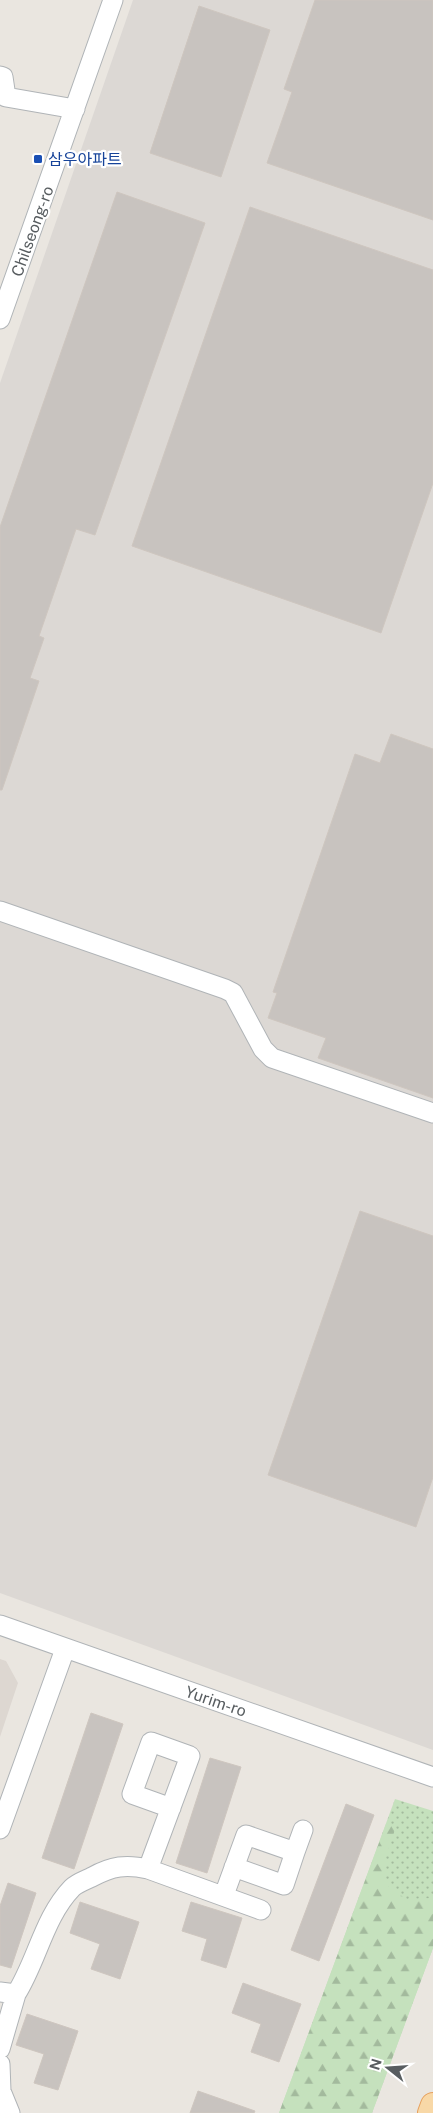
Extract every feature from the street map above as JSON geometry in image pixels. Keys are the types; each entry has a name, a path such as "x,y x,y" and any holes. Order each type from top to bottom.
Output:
{"main road":[{"path":"430,2113 433,2105"}],"street":[{"name":"Chilseong-ro","path":"0,319 113,0"},
{"path":"0,76 2,77 6,97 75,109"},
{"path":"0,911 226,989 233,993 263,1049 272,1058 433,1113"},
{"name":"Yurim-ro","path":"0,1625 433,1777"},
{"path":"0,1829 65,1648"},
{"path":"148,1869 171,1808"},
{"path":"234,1867 284,1885 302,1830"},
{"path":"224,1895 246,1835 295,1852"},
{"path":"0,2049 8,1993 29,1973 51,1919 73,1888 103,1870 129,1865 148,1869 261,1910"},
{"path":"0,2064 1,2091 10,2113"}],"shaded area":[{"path":"133,0 433,0 433,1750 0,1593 0,383"},
{"path":"0,1659 6,1661 18,1683 0,1737"}],"green space":[{"path":"395,1799 433,1811 433,1948 372,2113 279,2113"},
{"path":"386,1824 396,1826 384,1863 385,1884 406,1899 433,1898 433,1948 372,2113 279,2113"}],"building":[{"path":"315,0 433,0 433,220 267,163 292,92 284,89"},
{"path":"199,6 270,30 221,177 150,153"},
{"path":"117,192 205,223 95,535 76,529 39,636 44,638 30,678 39,681 2,790 0,790 0,527"},
{"path":"250,207 433,270 433,483 381,633 132,546"},
{"path":"391,734 433,749 433,1098 318,1058 326,1038 268,1018 277,993 273,992 355,754 380,763"},
{"path":"360,1211 433,1236 433,1477 416,1527 268,1475"},
{"path":"91,1713 123,1724 74,1869 42,1858"},
{"path":"210,1758 241,1767 207,1873 176,1863"},
{"path":"346,1804 374,1815 319,1961 291,1950"},
{"path":"8,1883 36,1893 11,1968 0,1965 0,1906"},
{"path":"80,1902 139,1922 120,1979 91,1969 100,1944 70,1933"},
{"path":"191,1902 242,1918 226,1968 201,1960 207,1939 182,1931"},
{"path":"243,1983 301,2004 279,2062 251,2052 261,2024 232,2013"},
{"path":"27,2014 78,2031 58,2090 34,2083 44,2054 16,2045"},
{"path":"198,2091 255,2111 254,2113 190,2113"}],"place":[{"name":"삼우아파트","path":"38,159"}]}
